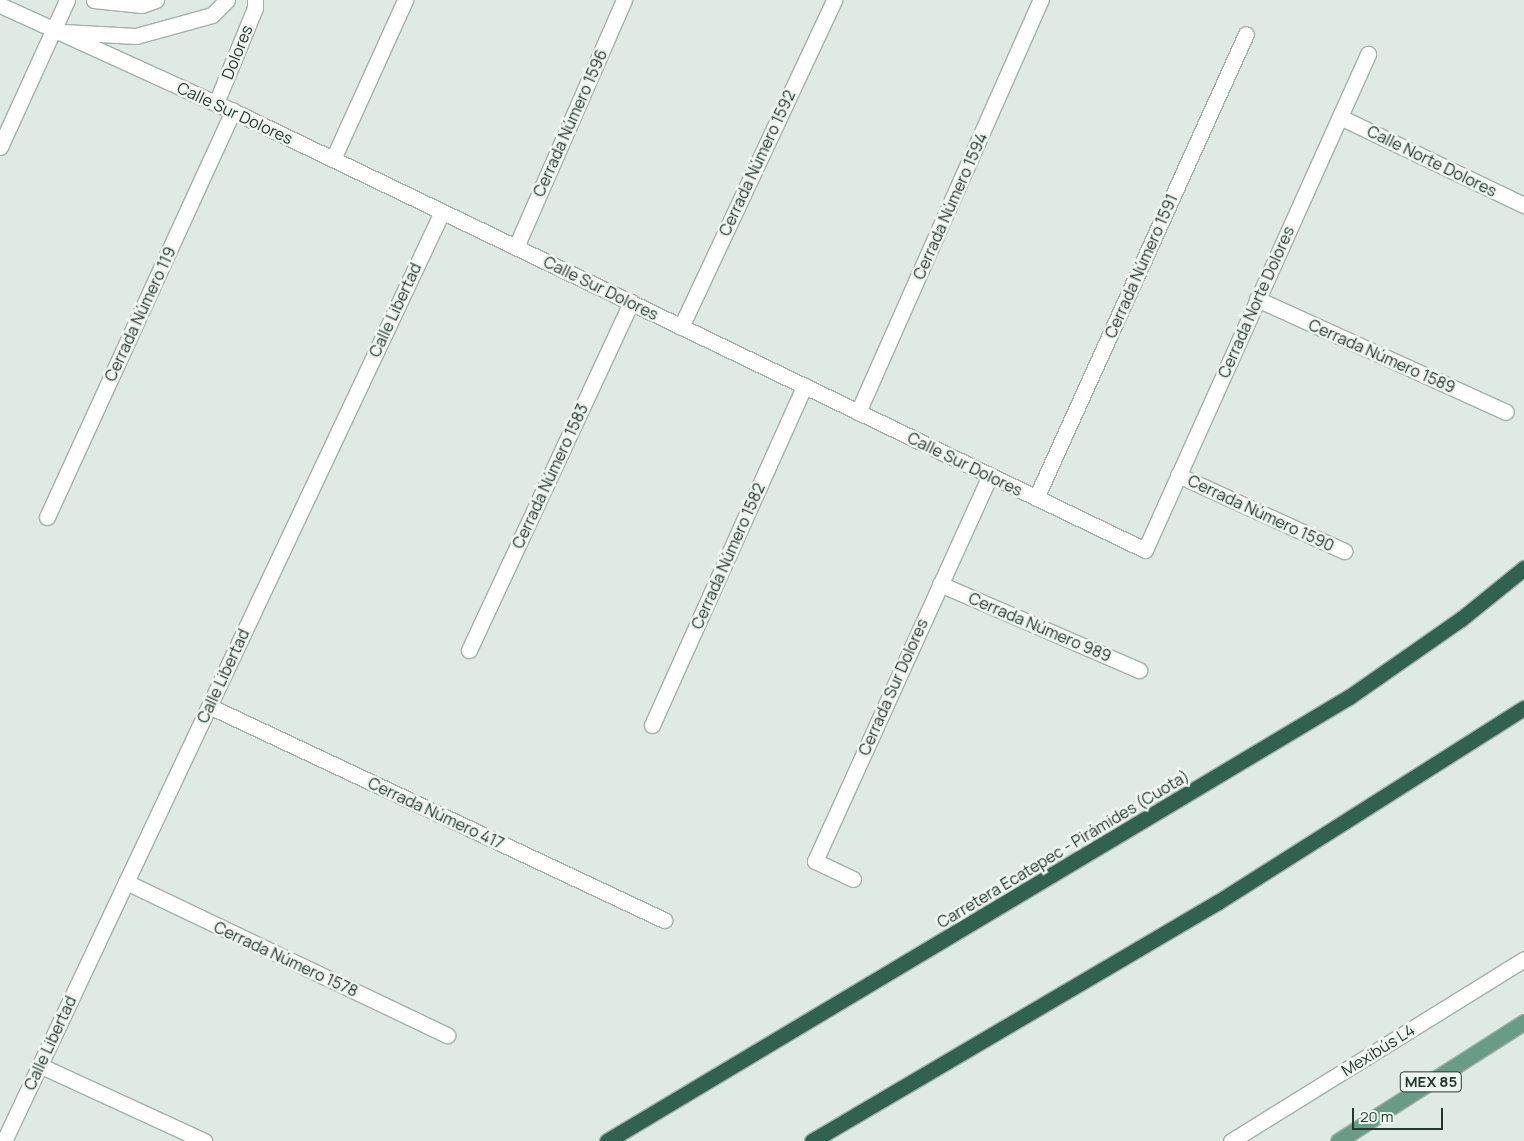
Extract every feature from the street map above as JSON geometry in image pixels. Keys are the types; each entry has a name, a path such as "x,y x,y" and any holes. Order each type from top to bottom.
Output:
{"highway":[{"name":"Carretera Ecatepec - Pirámides (Cuota)","path":"606,1141 1349,697 1461,619 1524,568"},
{"path":"812,1141 1218,902 1524,708"}],"main road":[{"name":"MEX 85","path":"1338,1141 1524,1022"}],"street":[{"path":"0,147 67,0"},
{"path":"94,0 142,5 156,0"},
{"path":"54,31 136,36 212,15 227,0"},
{"name":"Dolores","path":"216,103 255,8 255,0"},
{"path":"333,159 405,0"},
{"name":"Cerrada Número 1596","path":"516,247 624,0"},
{"name":"Cerrada Número 1592","path":"681,327 834,0"},
{"name":"Cerrada Número 1594","path":"858,412 1041,0"},
{"name":"Calle Sur Dolores","path":"0,5 233,111 1145,550"},
{"name":"Cerrada Número 1591","path":"1036,498 1246,34"},
{"name":"Cerrada Norte Dolores","path":"1145,550 1368,54"},
{"name":"Cerrada Número 119","path":"47,517 233,111"},
{"name":"Calle Norte Dolores","path":"1340,117 1524,205"},
{"name":"Calle Libertad","path":"3,1136 126,882 442,212"},
{"name":"Cerrada Número 1589","path":"1257,299 1506,412"},
{"name":"Cerrada Número 1583","path":"469,650 631,302"},
{"name":"Cerrada Número 1582","path":"652,725 804,386"},
{"name":"Cerrada Número 1590","path":"1178,475 1344,552"},
{"name":"Cerrada Sur Dolores","path":"853,879 814,860 990,476"},
{"name":"Cerrada Número 989","path":"940,584 1139,670"},
{"name":"Cerrada Número 417","path":"209,706 664,920"},
{"name":"Cerrada Número 1578","path":"126,882 447,1035"},
{"name":"Mexibús L4","path":"1232,1141 1524,959"},
{"path":"39,1065 204,1141"}]}
